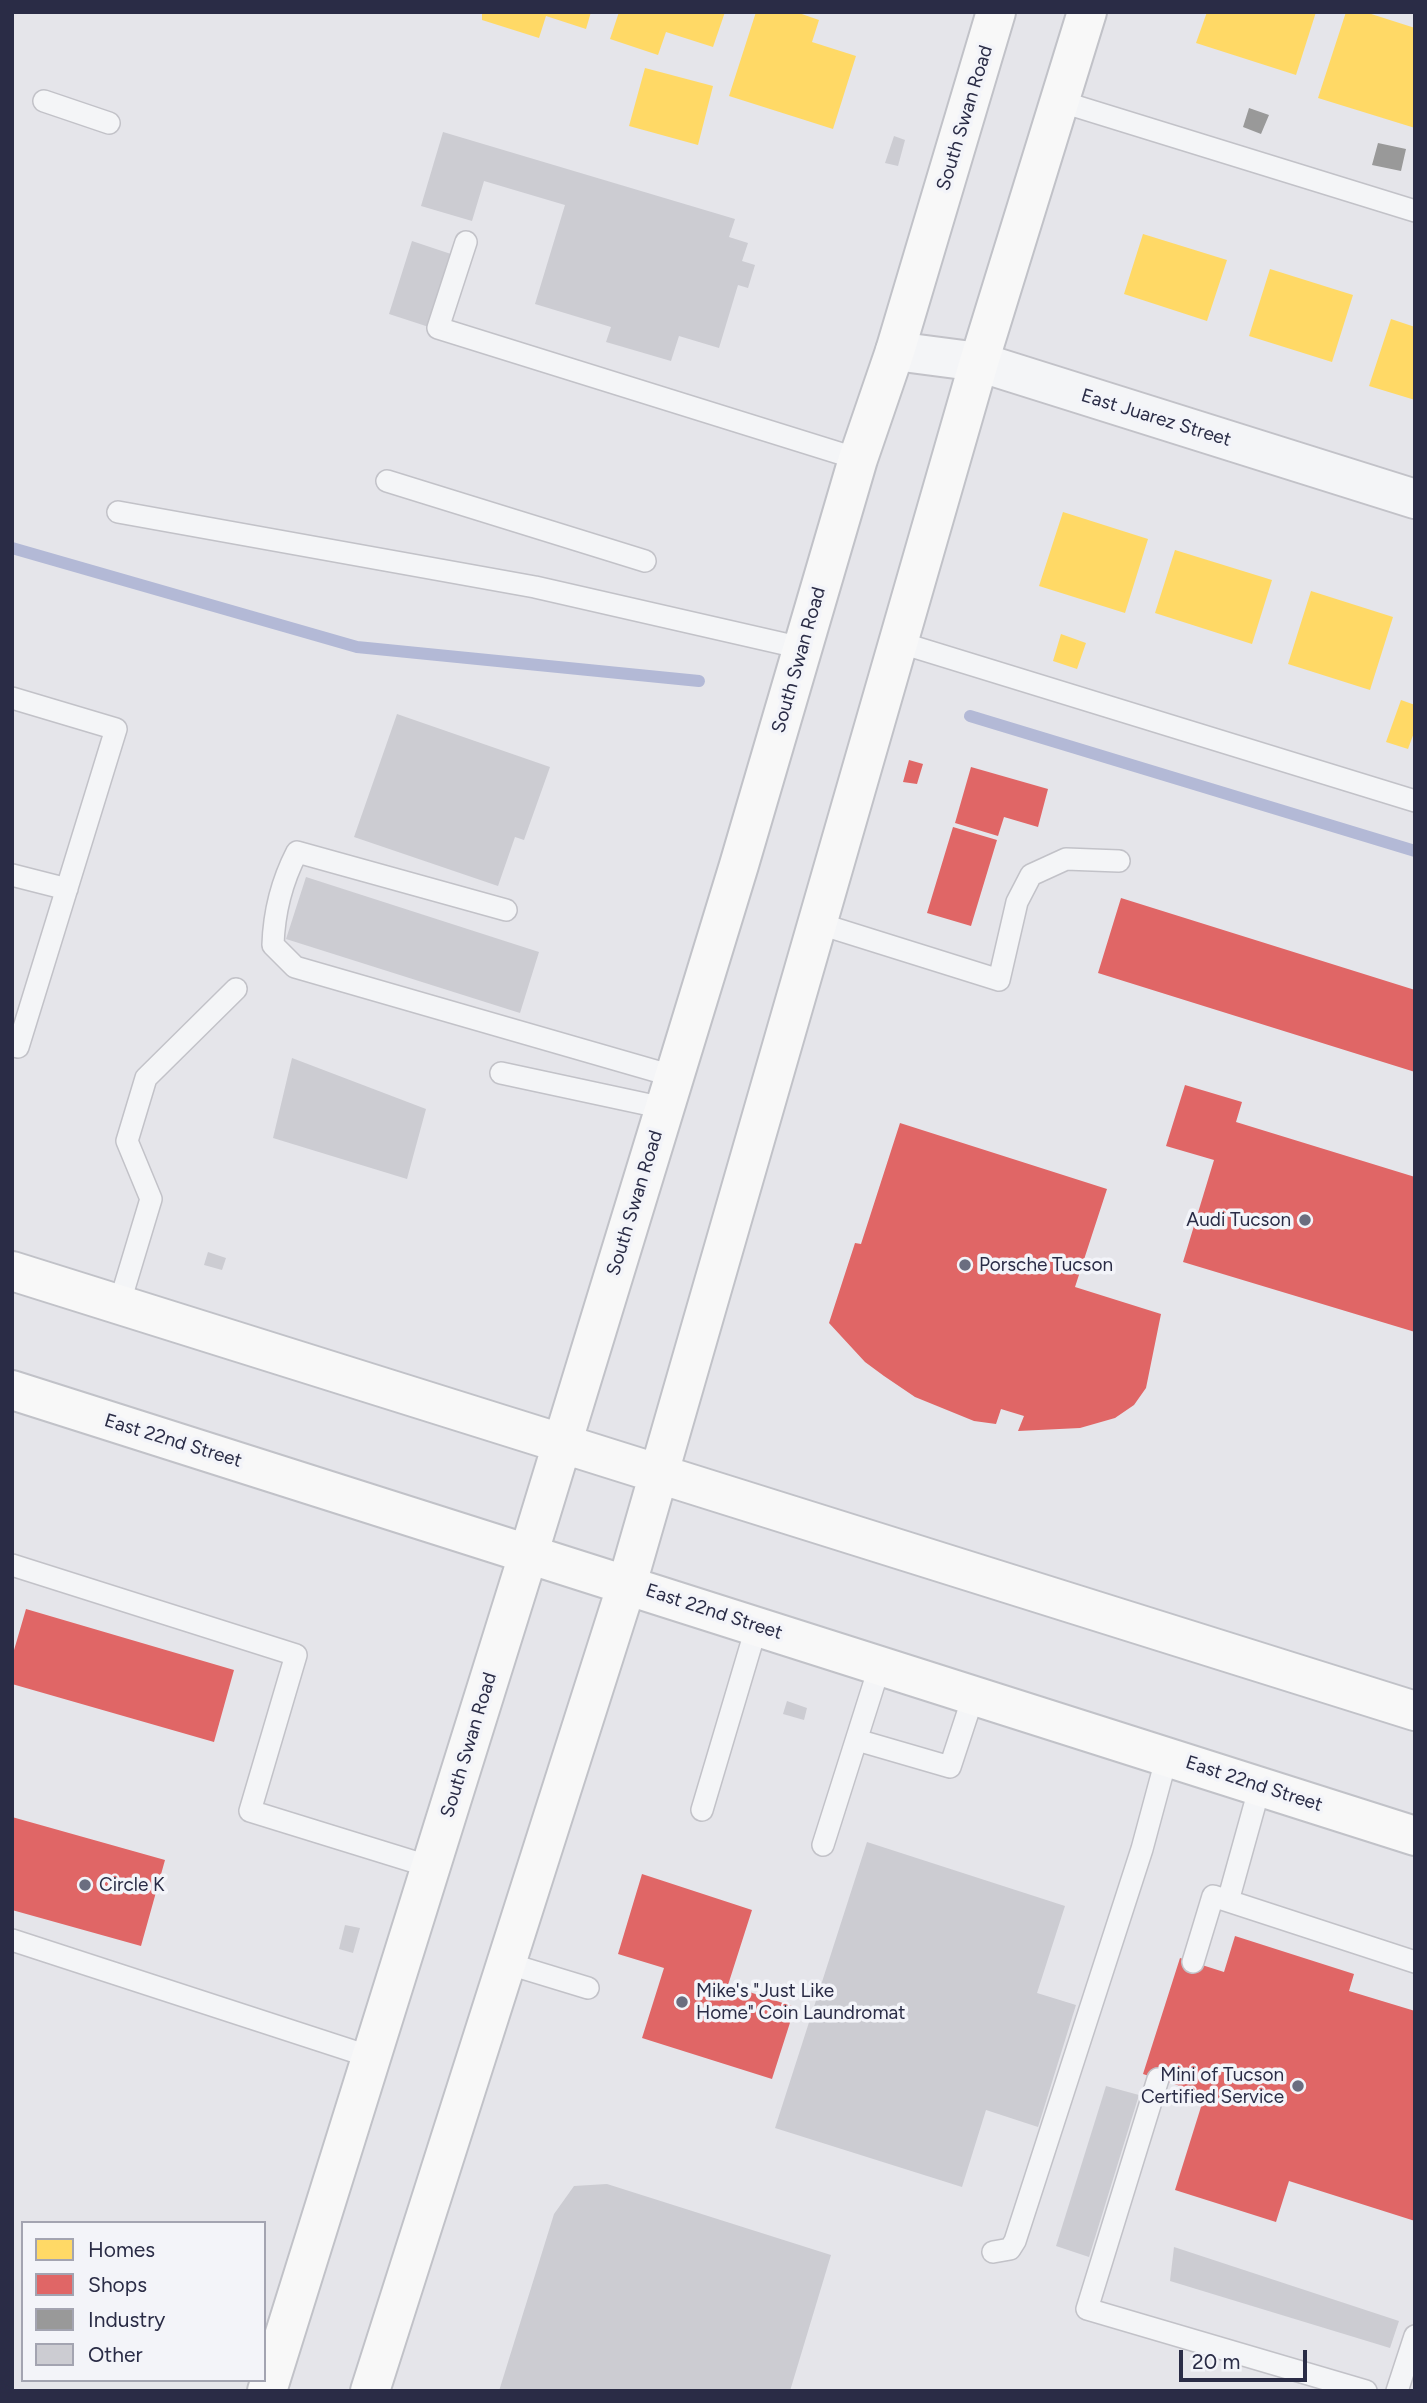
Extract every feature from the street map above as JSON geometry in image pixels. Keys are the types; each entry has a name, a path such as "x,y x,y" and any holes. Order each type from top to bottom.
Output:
{"main road":[{"name":"South Swan Road","path":"267,2391 562,1444 858,459 895,351 996,12"},
{"path":"370,2391 627,1584 979,362 1087,12"},
{"path":"12,1271 1415,1711"},
{"name":"East 22nd Street","path":"12,1390 1415,1836"}],"street":[{"name":"East Juarez Street","path":"895,351 979,362 1415,499"}],"lane":[{"path":"1059,101 1415,211"},
{"path":"44,102 109,123"},
{"path":"466,243 438,328 858,459"},
{"path":"387,481 645,561"},
{"path":"118,512 557,591 802,648"},
{"path":"898,642 1415,801"},
{"path":"12,698 116,729 18,1047 12,1045"},
{"path":"506,910 297,852 287,871 274,919 273,945 295,967 669,1092"},
{"path":"817,923 999,980 1017,902 1031,875 1066,859 1119,862"},
{"path":"12,875 67,890"},
{"path":"119,1305 152,1199 127,1141 146,1078 236,989"},
{"path":"501,1073 669,1092"},
{"path":"12,1565 296,1655 250,1811 430,1867"},
{"path":"702,1810 757,1625"},
{"path":"823,1845 880,1665"},
{"path":"858,1740 950,1767 974,1694"},
{"path":"993,2252 1010,2249 1016,2241 1142,1849 1167,1756"},
{"path":"1228,1901 1260,1786"},
{"path":"1193,1962 1213,1896 1415,1962"},
{"path":"12,1940 371,2057"},
{"path":"506,1963 588,1988"},
{"path":"1158,2079 1087,2309 1366,2391"},
{"path":"1397,2391 1415,2336"}],"building: Homes":[{"path":"482,12 591,12 586,29 546,16 539,38 482,20"},
{"path":"619,12 725,12 713,47 666,32 658,55 610,39"},
{"path":"756,12 796,12 819,20 812,42 856,56 833,129 729,96"},
{"path":"1207,12 1316,12 1296,75 1196,43"},
{"path":"1346,12 1365,12 1415,28 1415,128 1318,98"},
{"path":"645,68 713,86 698,145 629,126"},
{"path":"1143,234 1227,260 1207,321 1124,294"},
{"path":"1270,269 1353,295 1332,362 1249,336"},
{"path":"1391,319 1415,327 1415,400 1369,386"},
{"path":"1063,512 1148,539 1125,613 1039,586"},
{"path":"1175,550 1272,580 1252,644 1155,613"},
{"path":"1311,591 1393,617 1370,690 1288,664"},
{"path":"1061,634 1086,643 1077,669 1053,661"},
{"path":"1401,700 1415,705 1415,730 1408,749 1386,742"}],"building: Shops":[{"path":"909,760 923,764 917,784 903,782"},
{"path":"971,767 1048,789 1038,827 1004,817 998,836 955,823"},
{"path":"953,827 997,840 971,926 927,913"},
{"path":"1121,898 1415,990 1415,1072 1098,973"},
{"name":"Audi Tucson","path":"1185,1085 1242,1102 1236,1122 1415,1177 1415,1332 1183,1262 1214,1160 1166,1146"},
{"name":"Porsche Tucson","path":"900,1123 1107,1189 1075,1287 1161,1314 1146,1388 1134,1405 1115,1418 1080,1428 1018,1431 1024,1416 1001,1409 996,1424 974,1421 915,1397 865,1362 829,1323 855,1243 861,1244"},
{"path":"26,1609 234,1670 214,1742 12,1684 12,1657"},
{"name":"Circle K","path":"12,1817 165,1860 141,1946 12,1910"},
{"path":"642,1874 752,1910 728,1985 795,2007 772,2079 642,2038 664,1968 618,1954"},
{"name":"Mini of Tucson Certified Service","path":"1235,1936 1354,1974 1349,1991 1415,2011 1415,2221 1289,2181 1276,2222 1175,2190 1205,2094 1143,2074 1180,1958 1224,1972"}],"building: Industry":[{"path":"1249,108 1269,115 1261,134 1243,127"},
{"path":"1378,143 1406,149 1401,171 1372,165"}],"building: Other":[{"path":"443,132 735,219 729,237 748,243 742,261 755,265 748,288 738,285 719,348 679,336 671,361 606,342 611,327 535,304 565,205 484,181 472,221 421,206"},
{"path":"894,136 905,140 898,166 885,163"},
{"path":"412,241 454,255 432,328 389,314"},
{"path":"397,714 550,767 524,840 515,837 498,886 354,837"},
{"path":"306,877 539,952 520,1013 286,939"},
{"path":"292,1058 426,1109 407,1179 273,1138"},
{"path":"208,1252 226,1258 222,1270 204,1265"},
{"path":"787,1701 807,1708 804,1720 783,1714"},
{"path":"867,1842 1065,1906 1037,1993 1076,2005 1038,2127 986,2110 962,2187 775,2128"},
{"path":"345,1925 360,1928 353,1953 339,1949"},
{"path":"1106,2086 1139,2095 1089,2257 1056,2246"},
{"path":"607,2184 831,2255 790,2391 499,2391 554,2214 574,2186"},
{"path":"1174,2247 1399,2321 1390,2348 1170,2281"}],"waterway":[{"path":"12,548 357,647 699,681"},
{"path":"970,716 1415,851"}],"place":[{"name":"Audi Tucson","path":"1305,1220"},
{"name":"Porsche Tucson","path":"965,1265"},
{"name":"Circle K","path":"85,1885"},
{"name":"Mike's \"Just Like Home\" Coin Laundromat","path":"682,2002"},
{"name":"Mini of Tucson Certified Service","path":"1298,2086"}]}
